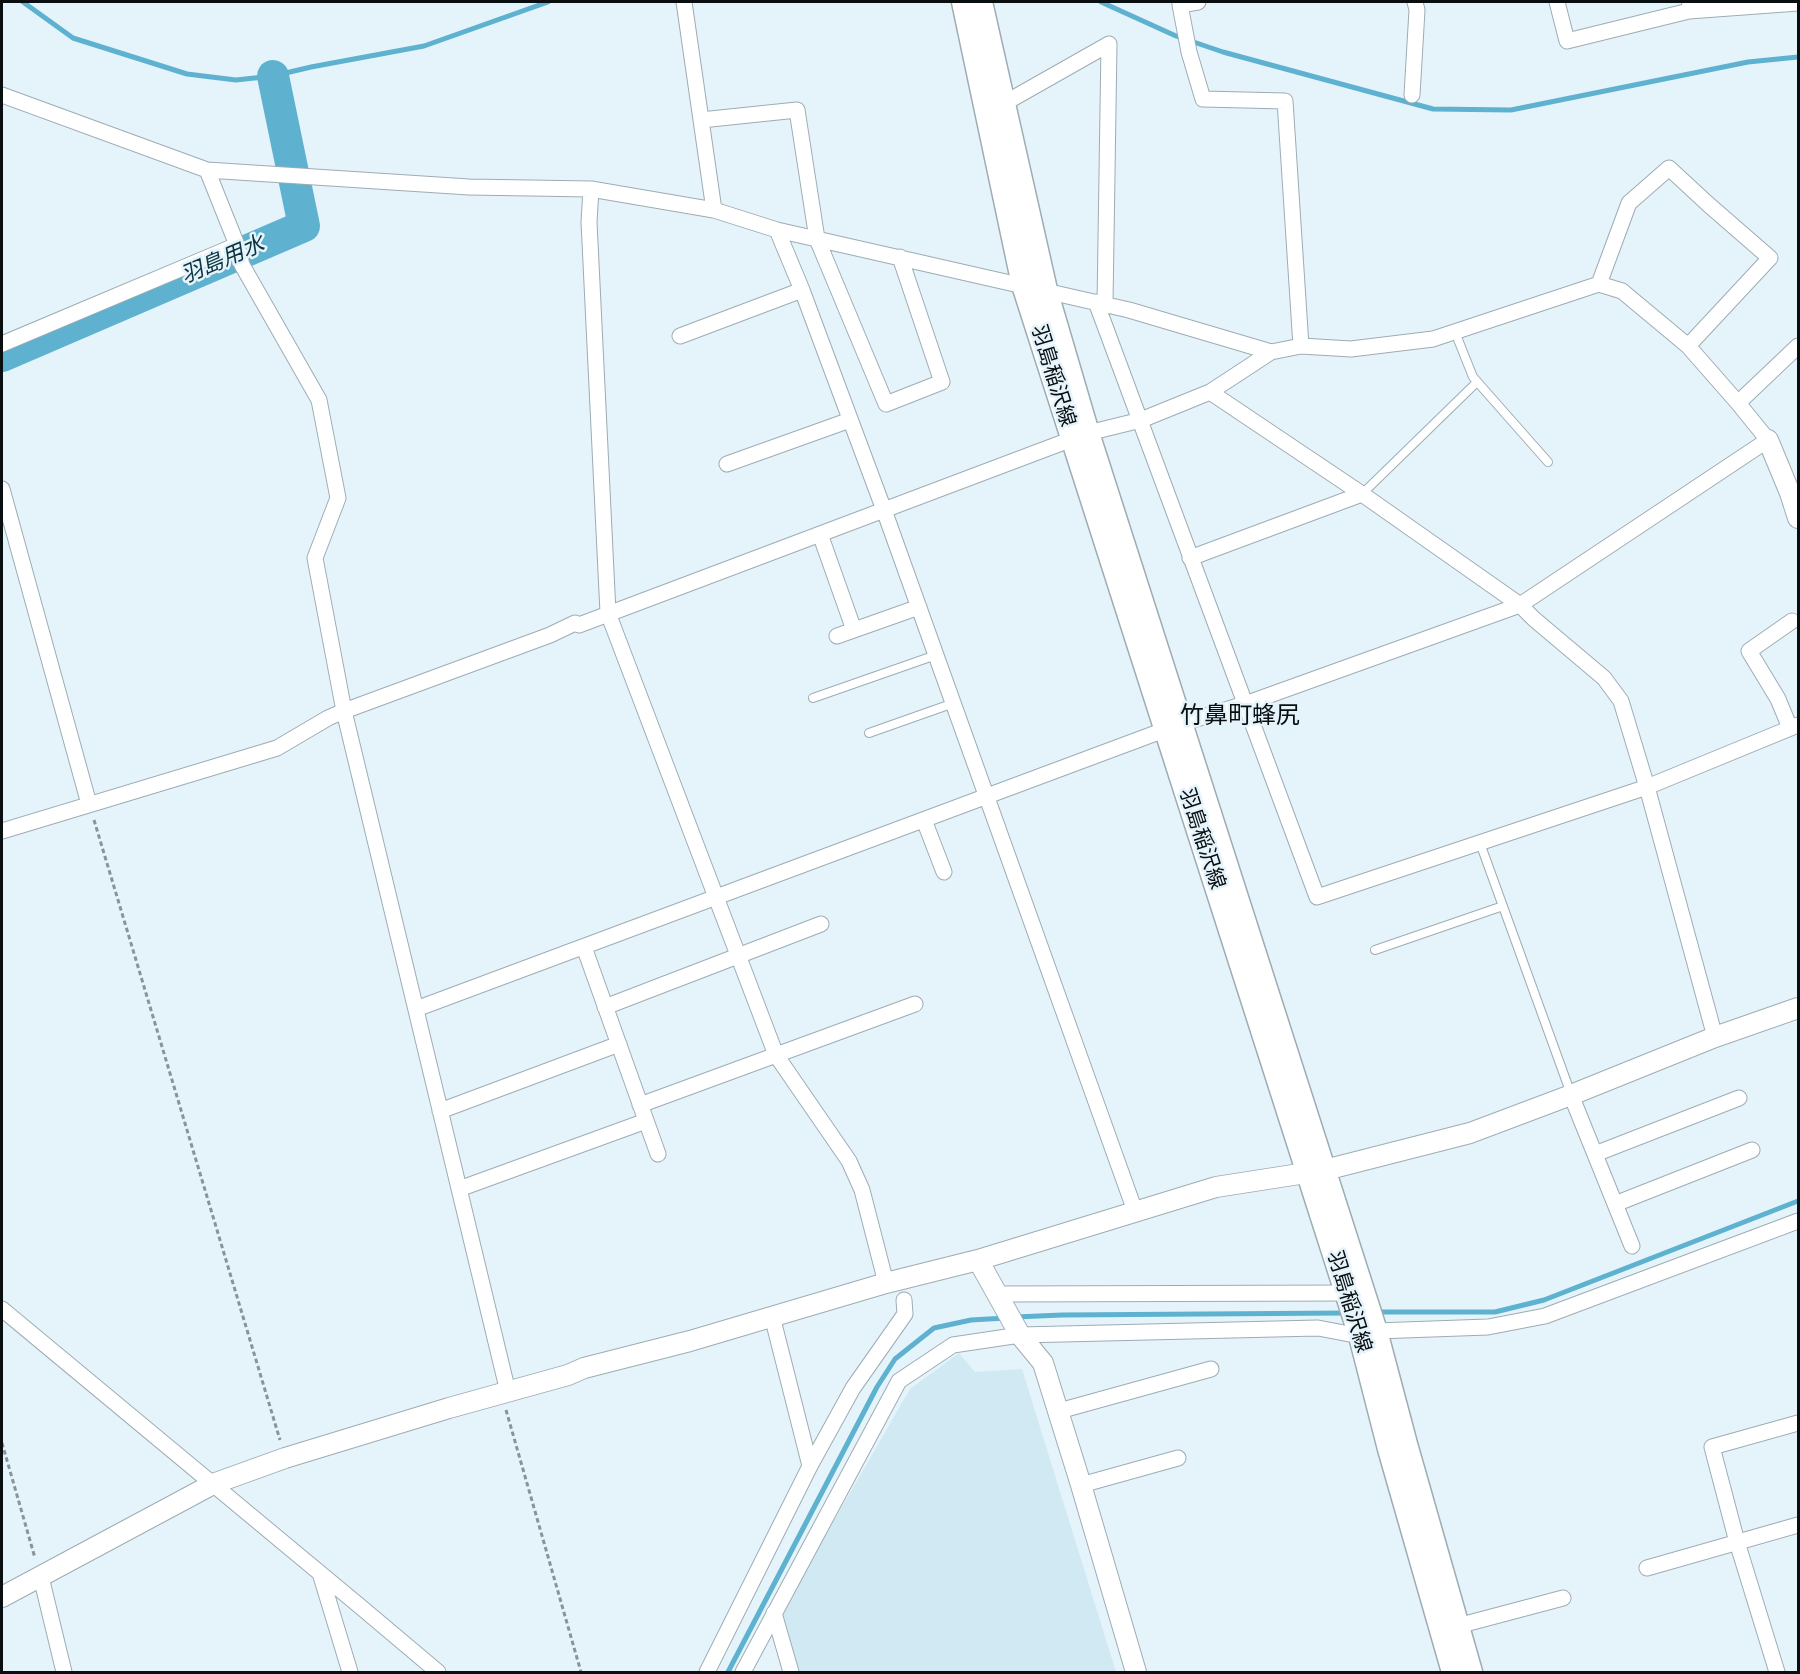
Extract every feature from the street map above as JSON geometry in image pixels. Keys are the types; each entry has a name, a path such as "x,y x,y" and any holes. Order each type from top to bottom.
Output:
{"main road":[{"name":"羽島稲沢線","path":"963,2 1023,285 1080,436 1317,1171 1361,1313 1449,1628 1453,1672"},
{"name":"羽島稲沢線","path":"981,2 1080,436"},
{"name":"羽島稲沢線","path":"1449,1628 1471,1672"}],"street":[{"path":"684,2 714,210"},
{"path":"1198,2 1180,3 1189,52 1203,99 1285,100 1301,346"},
{"path":"1412,95 1417,10 1415,2"},
{"path":"1557,2 1567,41 1690,6 1798,3"},
{"path":"1003,104 1109,44 1101,303 1190,558 1317,897 1647,787 1794,726 1749,651 1792,621"},
{"path":"2,95 207,170 469,187 591,189 714,210 777,230 1101,303 1271,352"},
{"path":"701,120 797,110 817,239 886,404 942,382 900,257"},
{"path":"1599,284 1629,203 1669,168 1770,258 1688,346"},
{"path":"207,170 237,245 242,265 320,400 338,498 315,558 344,711 459,1189 504,1393"},
{"path":"591,189 590,233 608,613 776,1055 849,1161 862,1190 886,1283"},
{"path":"777,230 802,290 884,510 1136,1211"},
{"path":"2,344 237,245"},
{"path":"2,831 277,748 344,711 1080,436 1141,420 1210,392 1271,352 1301,346 1351,349 1433,339 1599,284 1622,291 1688,346 1738,403 1768,440 1798,519"},
{"path":"680,336 802,290"},
{"path":"1738,403 1798,346"},
{"path":"1210,392 1362,494 1520,605 1604,678 1621,701 1647,787 1715,1037"},
{"path":"727,464 850,420"},
{"path":"416,1009 1174,726 1245,704 1520,605 1768,440"},
{"path":"2,489 89,804"},
{"path":"1190,558 1362,494"},
{"path":"820,534 854,630"},
{"path":"837,636 919,607"},
{"path":"924,820 944,872"},
{"path":"605,1007 821,924"},
{"path":"584,947 658,1154"},
{"path":"640,1105 915,1004"},
{"path":"2,1597 213,1484 285,1458 568,1375 584,1368 690,1341 886,1283 978,1260 1216,1187 1317,1171 1470,1133 1715,1037 1798,1008"},
{"path":"440,1111 619,1044"},
{"path":"1571,1095 1632,1246"},
{"path":"1595,1154 1739,1098"},
{"path":"459,1189 646,1120"},
{"path":"1615,1204 1752,1150"},
{"path":"743,1672 899,1381 953,1345 1009,1316 1361,1313 1488,1327 1545,1316 1798,1221"},
{"path":"978,1260 1009,1316 1043,1363 1082,1485 1136,1672"},
{"path":"707,1672 810,1466 853,1388 905,1314 904,1300"},
{"path":"2,1309 438,1672"},
{"path":"1009,1316 1318,1328 1361,1313"},
{"path":"772,1316 810,1466"},
{"path":"1059,1411 1211,1369"},
{"path":"1777,1672 1737,1542 1712,1447 1798,1423"},
{"path":"1082,1485 1178,1458"},
{"path":"1647,1568 1798,1525"},
{"path":"320,1573 350,1672"},
{"path":"41,1577 64,1672"},
{"path":"1449,1628 1563,1598"},
{"path":"774,1613 791,1672"}],"lane":[{"path":"1455,332 1473,377 1548,462"},
{"path":"1362,494 1477,382"},
{"path":"813,698 936,655"},
{"path":"869,733 954,703"},
{"path":"1480,843 1571,1095"},
{"path":"1375,950 1503,906"}],"path":[{"path":"89,804 285,1458"},
{"path":"504,1393 581,1672"},
{"path":"2,1443 41,1577"},
{"path":"2,1460 7,1461"}],"shaded area":[{"path":"959,1353 975,1372 1022,1369 1116,1672 797,1672 780,1614 910,1389"}],"waterway":[{"path":"23,2 73,38 187,74 236,80 273,76 424,46 548,2"},
{"path":"1101,2 1176,36 1223,52 1433,109 1511,110 1748,62 1798,57"},
{"name":"羽島用水","path":"2,356 304,226 273,76"},
{"path":"1375,1312 1495,1312 1544,1300 1798,1201"},
{"path":"1015,1317 1345,1313"},
{"path":"728,1672 877,1387 895,1359 934,1328 971,1320 1006,1318"}],"district":[{"name":"竹鼻町蜂尻","path":"1240,717"}]}
